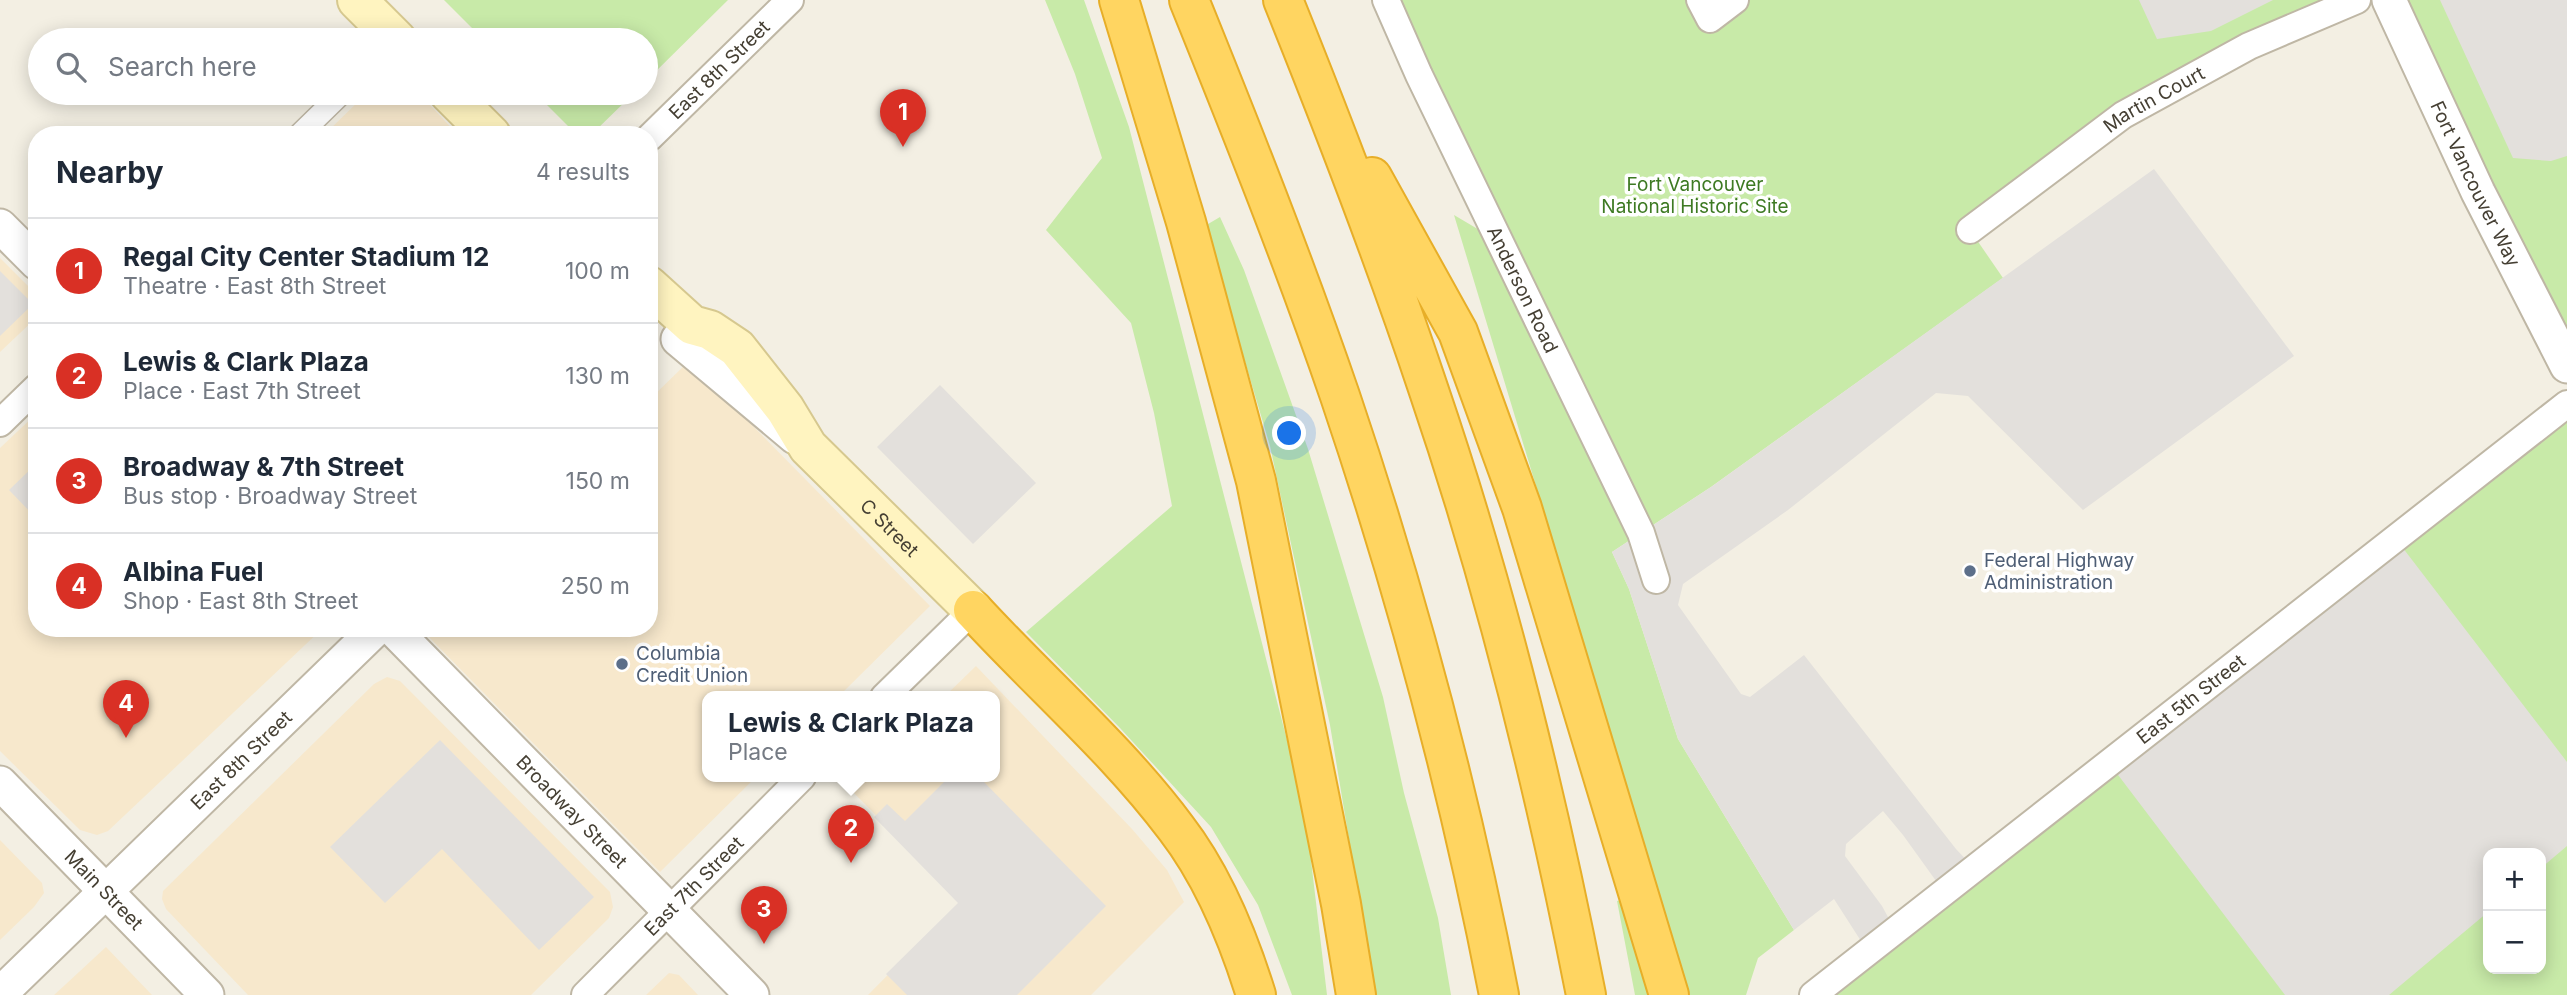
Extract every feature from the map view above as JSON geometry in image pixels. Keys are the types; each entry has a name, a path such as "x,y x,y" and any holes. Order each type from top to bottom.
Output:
{"highway":[{"path":"1119,0 1186,222 1256,481 1341,904 1356,995"},
{"path":"1189,0 1301,287 1376,507 1466,839 1499,995"},
{"path":"1283,0 1388,271 1465,505 1552,829 1586,995"},
{"path":"1308,64 1458,332 1548,587 1669,995"},
{"path":"973,610 1129,771 1178,829 1218,895 1256,995"}],"main road":[{"path":"357,0 385,28"},
{"path":"461,105 482,126"},
{"name":"C Street","path":"658,298 685,332 710,330 737,348 785,409 808,447 973,610"}],"street":[{"name":"East 8th Street","path":"658,129 790,0"},
{"name":"Anderson Road","path":"1386,0 1419,75 1641,533 1656,580"},
{"path":"1705,9 1735,0"},
{"name":"Martin Court","path":"1970,230 2123,115 2249,46 2357,0"},
{"name":"Fort Vancouver Way","path":"2389,0 2478,192 2567,366"},
{"path":"308,126 330,105"},
{"path":"0,226 28,254"},
{"path":"0,423 28,396"},
{"name":"East 5th Street","path":"1813,995 2567,404"},
{"path":"890,691 973,610"},
{"name":"East 8th Street","path":"0,994 368,637"},
{"name":"Broadway Street","path":"401,637 752,995"},
{"name":"East 7th Street","path":"585,995 797,782"},
{"name":"Main Street","path":"0,783 206,995"}],"shaded area":[{"path":"2139,0 2273,0 2211,31 2157,39"},
{"path":"2440,0 2567,0 2567,156 2551,161 2513,158"},
{"path":"355,105 430,105 450,126 333,126"},
{"path":"2154,169 2294,356 2083,510 1968,396 1936,393 1788,510 1683,584 1678,605 1741,694 1750,697 1804,655 1956,849 1974,868 1944,892 1883,811 1846,844 1845,856 1882,906 1895,930 1868,952 1834,899 1794,930 1678,739 1629,589 1612,552 1711,487"},
{"path":"0,258 28,286 28,326 0,352"},
{"path":"0,271 28,299 28,309 0,336"},
{"path":"689,361 930,606 844,691 702,691 702,782 751,782 660,872 429,637 658,637 658,391"},
{"path":"940,385 1036,483 973,544 877,447"},
{"path":"28,422 28,637 313,637 108,831 97,835 80,830 0,751 0,448"},
{"path":"28,472 28,510 9,490"},
{"path":"2396,539 2567,762 2567,846 2546,864 2546,848 2483,848 2483,916 2389,995 2285,995 2109,763"},
{"path":"976,666 1000,691 950,691"},
{"path":"387,677 400,681 610,892 613,907 609,918 531,995 248,995 166,909 162,899 163,891 374,684"},
{"path":"1000,691 1132,829 1167,870 1184,902 1091,995 868,995 961,901 849,788 855,782 1000,782"},
{"path":"440,740 594,897 539,950 442,849 385,903 330,847"},
{"path":"944,782 984,782 1106,906 1017,995 907,995 886,974 958,903 874,817 887,804 905,821"},
{"path":"0,840 42,883 44,893 34,907 0,940"},
{"path":"106,947 152,995 54,995 66,984"},
{"path":"669,973 679,975 698,995 646,995"}],"green space":[{"path":"444,0 728,0 658,69 658,28 472,28"},
{"path":"1045,0 1084,0 1129,127 1305,810 1327,995 1292,995 1258,905 1211,827 1120,728 1026,632 1172,506 1154,413 1131,323 1046,230 1102,158 1075,74"},
{"name":"Fort Vancouver National Historic Site","path":"1388,0 2357,0 2249,46 1970,230 2003,278 1711,487 1612,552 1629,589 1678,739 1794,930 1758,958 1746,995 1690,995 1454,215 1498,241"},
{"path":"2390,0 2567,0 2567,366"},
{"path":"547,105 622,105 600,126 568,126"},
{"path":"1220,217 1244,270 1308,449 1383,697 1404,793 1438,918 1451,995 1375,995 1330,725 1270,446 1203,227"},
{"path":"2567,404 2567,995 1813,995"},
{"path":"1622,900 1651,995 1635,995 1617,901"}],"place":[{"name":"Regal City Center Stadium 12","path":"903,147"},
{"name":"Federal Highway Administration","path":"1970,571"},
{"name":"Columbia Credit Union","path":"622,664"},
{"name":"Albina Fuel","path":"126,738"},
{"name":"Lewis & Clark Plaza","path":"851,863"},
{"name":"Broadway & 7th Street","path":"764,944"}]}
